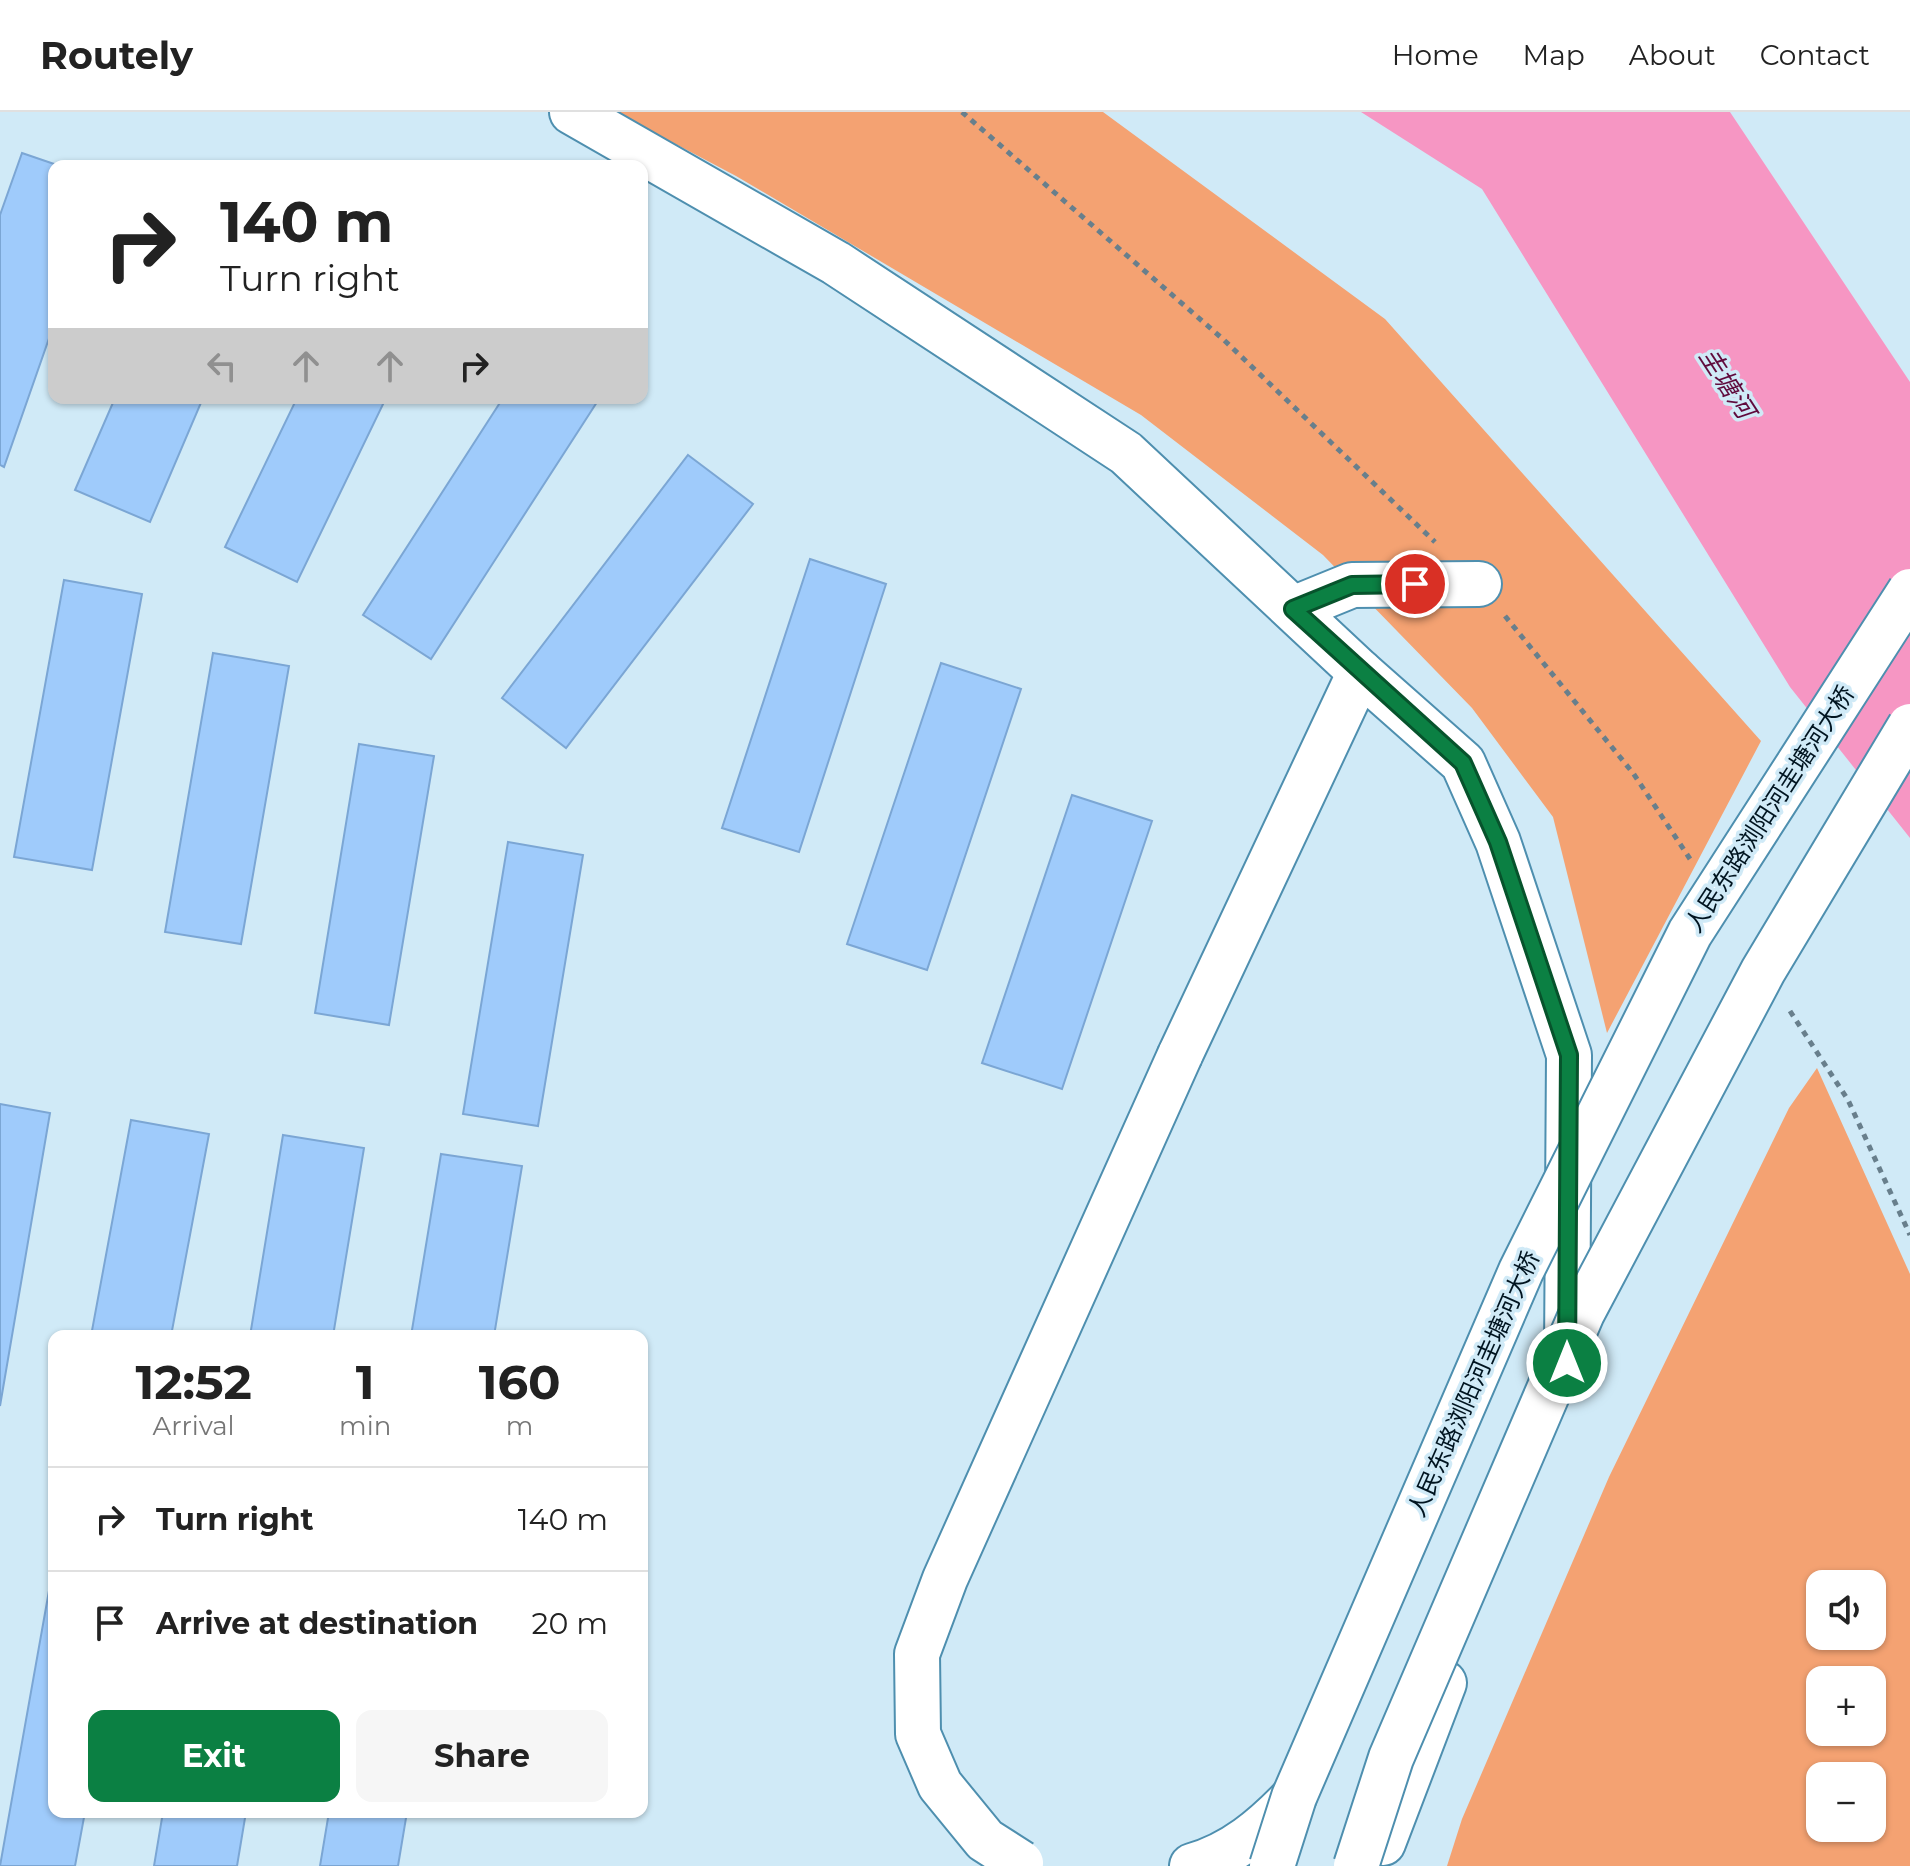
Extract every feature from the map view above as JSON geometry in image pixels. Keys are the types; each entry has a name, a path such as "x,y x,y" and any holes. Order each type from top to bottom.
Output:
{"main road":[{"path":"572,112 836,263 1126,453 1360,672 1463,763 1498,842 1569,1055 1567,1363 1375,1866"},
{"path":"1293,609 1352,585 1479,584"},
{"name":"人民东路浏阳河圭塘河大桥","path":"1272,1866 1294,1797 1521,1271 1690,933 1910,591"},
{"path":"1026,1865 985,1840 940,1785 918,1734 917,1654 945,1579 1180,1055 1360,672"},
{"path":"1356,1866 1391,1758 1582,1313 1763,971 1910,726"},
{"path":"1192,1866 1248,1840 1294,1797"}],"path":[{"path":"962,112 1224,340 1479,584 1633,773 1693,864"},
{"path":"1788,1008 1848,1100 1910,1235"}],"shaded area":[{"path":"615,112 1103,112 1385,319 1761,741 1607,1033 1553,817 1472,708 1323,555 1141,415 736,176"},
{"path":"1817,1068 1910,1274 1910,1866 1447,1866 1462,1819 1609,1477 1789,1108"}],"water":[{"name":"圭塘河","path":"1361,112 1730,112 1910,382 1910,838 1790,687 1482,189"}],"building":[{"path":"22,153 48,162 48,341 4,467 0,465 0,215"},
{"path":"112,404 200,404 150,522 75,490"},
{"path":"294,404 383,404 297,582 225,547"},
{"path":"499,404 596,404 431,659 363,615"},
{"path":"688,455 753,504 566,748 502,698"},
{"path":"810,559 886,584 799,852 722,828"},
{"path":"64,580 142,594 92,870 14,857"},
{"path":"213,653 289,666 241,944 165,932"},
{"path":"941,663 1021,689 927,970 847,944"},
{"path":"359,744 434,756 389,1025 315,1013"},
{"path":"1072,795 1152,821 1062,1089 982,1063"},
{"path":"508,842 583,855 538,1126 463,1114"},
{"path":"0,1104 50,1113 0,1406"},
{"path":"131,1120 209,1134 172,1330 92,1330"},
{"path":"283,1135 364,1148 334,1330 251,1330"},
{"path":"441,1154 522,1166 495,1330 412,1330"},
{"path":"48,1596 48,1818 84,1818 75,1866 0,1866"},
{"path":"162,1818 245,1818 237,1866 154,1866"},
{"path":"328,1818 406,1818 398,1866 320,1866"}],"route":[{"path":"1415,584 1352,585 1293,609 1463,763 1498,842 1569,1055 1567,1363"}]}
